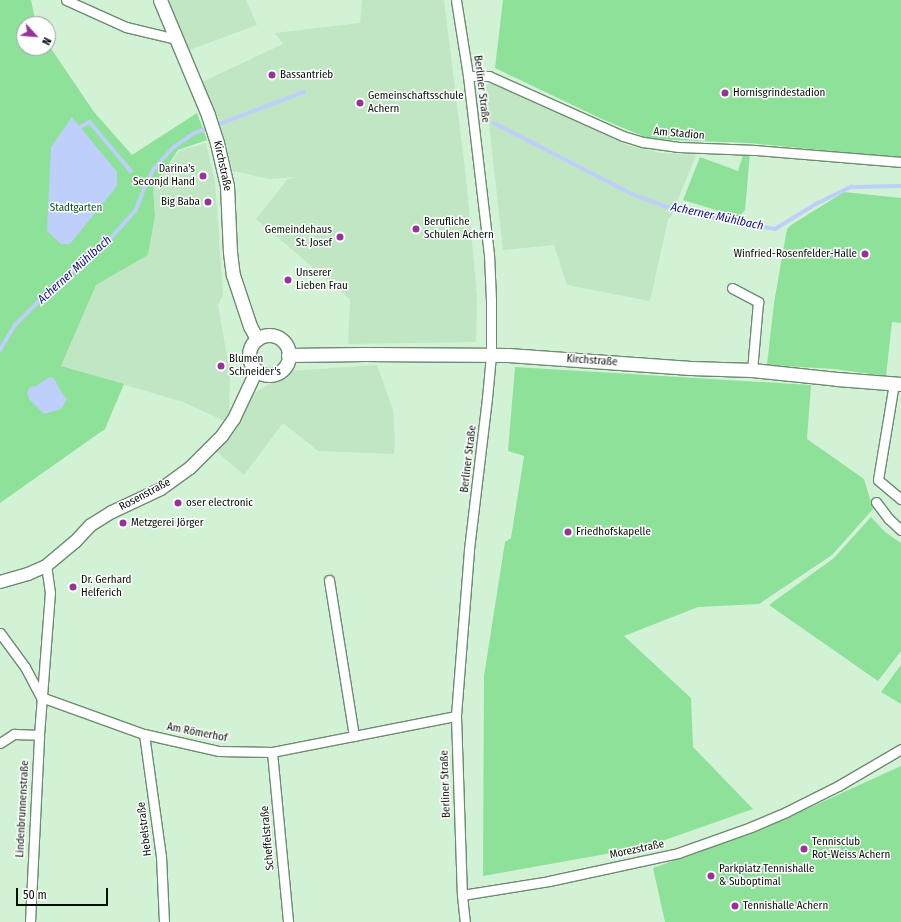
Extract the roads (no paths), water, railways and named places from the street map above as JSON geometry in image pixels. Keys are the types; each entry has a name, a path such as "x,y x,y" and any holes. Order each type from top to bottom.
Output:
{"main road":[{"name":"Kirchstraße","path":"160,0 208,115 216,138 228,186 230,252 233,275 250,326 257,339"},
{"path":"266,335 276,336 286,346 288,355 285,366 277,372 266,374 253,367 249,357 251,347 257,339 266,335"},
{"name":"Kirchstraße","path":"288,355 491,355 691,368 752,370 837,379 898,383"}],"street":[{"path":"66,0 126,26 176,39"},
{"name":"Berliner Straße","path":"456,0 468,76 491,278 491,355 484,434 469,550 456,716 462,895 465,922"},
{"name":"Am Stadion","path":"468,76 489,76 624,136 643,142 679,147 754,150 901,162"},
{"path":"732,288 758,302 752,370"},
{"name":"Rosenstraße","path":"0,582 28,574 46,566 75,542 91,525 112,512 161,489 190,468 222,436 234,419 257,370"},
{"name":"Kirchstraße","path":"898,383 878,480 901,499"},
{"path":"876,502 889,519 901,530"},
{"name":"Lindenbrunnenstraße","path":"30,922 38,735 50,593 46,566"},
{"path":"329,580 354,736"},
{"path":"0,633 25,667 41,697"},
{"name":"Am Römerhof","path":"41,697 144,734 219,751 272,752 456,716"},
{"path":"0,743 14,734 38,735"},
{"name":"Hebelstraße","path":"144,734 161,856 164,922"},
{"name":"Morezstraße","path":"462,895 549,881 678,853 751,827 786,812 808,799 838,786 901,749"},
{"name":"Scheffelstraße","path":"272,752 288,922"}],"water":[{"path":"72,117 117,172 117,186 70,244 61,244 47,231 51,147"},
{"path":"50,377 54,378 61,392 67,399 61,409 44,414 29,399 27,392 30,387 36,386"}],"waterway":[{"name":"Acherner Mühlbach","path":"214,126 304,92"},
{"path":"80,127 90,122 131,171"},
{"name":"Acherner Mühlbach","path":"494,123 632,194 678,211 775,229 816,204 851,187 901,186"},
{"name":"Acherner Mühlbach","path":"0,350 15,325 53,287 104,246 136,210 153,170 174,147 195,133 209,128"}],"place":[{"name":"Bassantrieb","path":"272,75"},
{"name":"Hornisgrindestadion","path":"725,93"},
{"name":"Gemeinschaftsschule Achern","path":"360,103"},
{"name":"Darina's Seconjd Hand","path":"203,176"},
{"name":"Big Baba","path":"208,202"},
{"name":"Berufliche Schulen Achern","path":"416,229"},
{"name":"Gemeindehaus St. Josef","path":"340,237"},
{"name":"Winfried-Rosenfelder-Halle","path":"865,254"},
{"name":"Unserer Lieben Frau","path":"288,280"},
{"name":"Blumen Schneider's","path":"221,366"},
{"name":"oser electronic","path":"178,503"},
{"name":"Metzgerei Jörger","path":"123,523"},
{"name":"Friedhofskapelle","path":"568,532"},
{"name":"Dr. Gerhard Helferich","path":"73,587"},
{"name":"Tennisclub Rot-Weiss Achern","path":"804,849"},
{"name":"Parkplatz Tennishalle & Suboptimal","path":"711,876"},
{"name":"Tennishalle Achern","path":"735,906"}],"park label":[{"name":"Stadtgarten","path":"76,208"}]}
